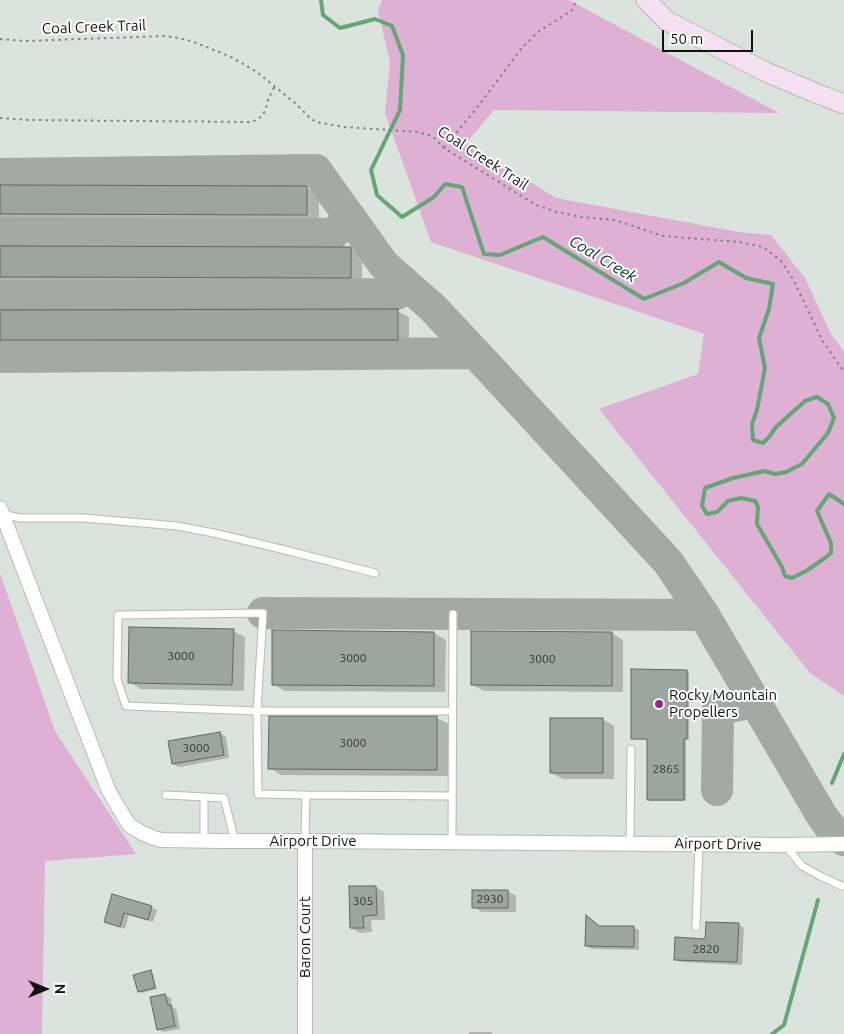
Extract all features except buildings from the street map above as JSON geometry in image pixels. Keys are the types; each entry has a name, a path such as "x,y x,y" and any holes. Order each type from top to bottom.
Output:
{"main road":[{"path":"646,0 667,21 766,72 844,104"}],"street":[{"name":"Airport Drive","path":"1,512 108,789 129,824 142,833 154,838 161,840 204,841 844,844"},
{"name":"Baron Court","path":"305,841 305,1034"}],"lane":[{"path":"1,512 20,518 84,518 177,526 375,573"},
{"path":"452,711 257,711 126,706 117,679 118,615 263,613 257,711 258,794 452,796"},
{"path":"452,842 453,614"},
{"path":"630,844 631,749"},
{"path":"166,795 224,798 235,841"},
{"path":"305,841 306,795"},
{"path":"204,797 204,841"},
{"path":"696,927 699,844"},
{"path":"784,845 802,866 844,887"}],"path":[{"path":"444,148 522,48 538,32 571,11 577,0"},
{"name":"Coal Creek Trail","path":"0,39 25,41 155,36 191,41 229,56 258,72 316,122 402,130 432,136 444,148 536,205 580,217 615,220 664,236 740,242 763,247 781,261 793,279 822,340 844,372"},
{"path":"0,118 250,122 258,120 262,115 269,97 276,86"}],"shaded area":[{"path":"382,0 569,0 779,113 494,110 466,143 556,198 739,232 771,235 805,278 831,334 844,352 844,696 810,673 599,409 698,374 704,334 431,242 385,113 390,62 378,11"},
{"path":"0,573 55,731 136,854 45,861 42,1034 0,1034"}],"waterway":[{"name":"Coal Creek","path":"321,0 323,15 340,28 375,19 392,26 403,55 400,110 371,170 377,195 402,217 434,197 445,184 462,187 484,254 500,255 543,237 644,299 684,283 719,262 746,278 773,284 769,309 759,338 765,368 757,410 752,424 753,440 763,443 776,427 805,401 817,397 828,404 834,418 828,433 802,464 786,472 775,474 765,471 733,478 705,488 702,506 707,514 717,512 728,501 741,498 755,501 758,507 757,524 782,567 785,576 792,578 806,571 831,553 831,543 817,511 829,494 844,504"},
{"path":"832,783 844,754"},
{"path":"772,1034 784,1025 818,900"}],"taxiway":[{"path":"0,174 316,170 384,265 433,308 668,562 704,615 822,816 833,831 844,840"},
{"path":"0,233 333,234 350,217"},
{"path":"0,296 396,294 410,288"},
{"path":"0,357 475,353"},
{"path":"263,613 704,615"},
{"path":"717,790 718,709 755,702"}],"place":[{"name":"Rocky Mountain Propellers","path":"659,704"}]}
